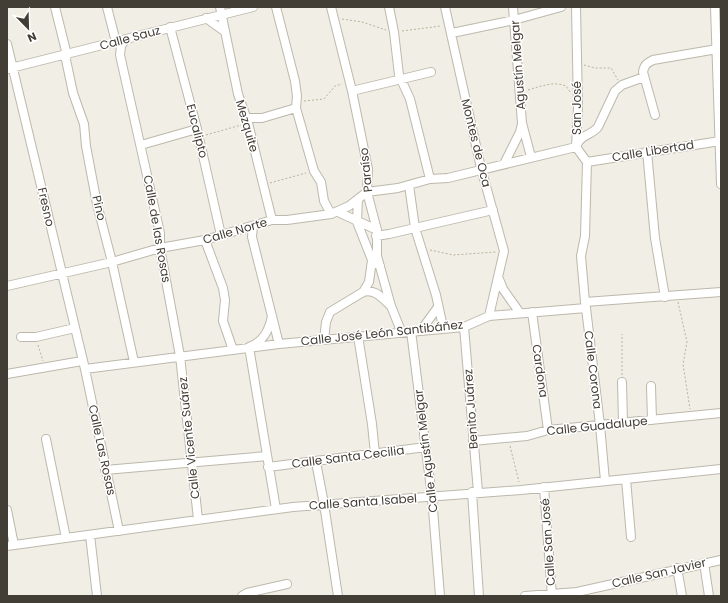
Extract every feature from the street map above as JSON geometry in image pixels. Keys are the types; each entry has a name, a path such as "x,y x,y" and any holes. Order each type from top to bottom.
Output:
{"street":[{"name":"Pino","path":"55,7 73,93 84,124 86,146 97,204 112,262 134,362"},
{"path":"107,7 113,43 120,55"},
{"name":"Calle Sauz","path":"10,68 125,40 206,18 221,11 253,7"},
{"path":"276,7 291,64 297,105 314,171 321,182 324,201 334,213 357,222 377,233 415,228 493,210"},
{"name":"Paraíso","path":"331,7 352,91 368,169 367,192 377,233 377,256 391,306 401,331"},
{"path":"389,7 401,80 410,99 430,179"},
{"name":"Montes de Oca","path":"445,7 481,168 504,251 499,279"},
{"name":"Agustín Melgar","path":"513,7 522,123 531,157"},
{"path":"452,33 514,20 561,7"},
{"name":"San José","path":"576,7 576,147 587,162"},
{"path":"715,7 721,184"},
{"name":"Mezquite","path":"221,11 224,31 236,76 238,94 247,121 272,220"},
{"path":"206,18 224,31"},
{"name":"Eucalipto","path":"170,27 198,133 221,235"},
{"path":"120,55 121,46 125,40"},
{"name":"Fresno","path":"7,44 10,68 84,365"},
{"path":"655,115 644,77 644,67 653,60 717,49"},
{"name":"Calle de las Rosas","path":"120,55 160,233 160,248 180,356"},
{"path":"352,91 430,72"},
{"path":"367,192 409,185 430,179 448,178 481,168 576,147 578,140 595,131 610,99 622,85 644,77"},
{"path":"247,121 262,118 297,105"},
{"name":"Agustín Melgar","path":"504,164 520,132 522,123"},
{"path":"141,145 198,133"},
{"name":"Calle Libertad","path":"587,162 647,151 720,141"},
{"path":"647,151 655,238 665,296"},
{"path":"586,305 581,256 585,236 587,162"},
{"path":"409,185 415,228 443,327"},
{"name":"Calle Norte","path":"7,286 112,262 160,248 205,240 272,220 298,219 334,213 358,200 367,192"},
{"path":"358,200 357,222 372,260 369,282 364,292"},
{"path":"253,226 252,236 279,344"},
{"path":"205,240 223,288 225,300 223,320 233,350"},
{"path":"372,260 380,266"},
{"path":"499,279 503,290 520,313"},
{"path":"489,316 499,279"},
{"path":"324,340 326,322 330,312 364,292 369,290 374,292 391,306"},
{"name":"Calle José León Santibáñez","path":"7,374 45,367 134,362 249,347 464,326 489,316 665,296 721,292"},
{"name":"Calle Corona","path":"586,305 605,481"},
{"path":"422,329 438,306"},
{"name":"Cardona","path":"532,312 548,430"},
{"path":"272,316 270,326 262,341 249,347 276,509"},
{"name":"Benito Juárez","path":"464,326 473,441 479,596"},
{"path":"21,337 36,337 75,328"},
{"name":"Calle Agustín Melgar","path":"411,330 432,497 440,596"},
{"path":"358,336 372,424 375,454"},
{"name":"Calle Vicente Suárez","path":"180,356 198,519"},
{"name":"Calle Las Rosas","path":"84,365 119,531"},
{"path":"622,382 623,423"},
{"path":"651,386 652,420"},
{"name":"Calle Guadalupe","path":"473,441 527,436 548,430 721,413"},
{"path":"46,438 66,538"},
{"name":"Calle Santa Cecilia","path":"268,467 426,447"},
{"path":"105,470 267,456"},
{"path":"316,462 338,596"},
{"name":"Calle Santa Isabel","path":"10,545 90,536 198,519 276,509 324,504 432,497 475,492 521,490 721,469"},
{"path":"626,479 631,537"},
{"name":"Calle San José","path":"544,487 552,595"},
{"path":"7,510 10,545"},
{"path":"90,536 97,596"},
{"name":"Calle San Javier","path":"525,596 577,594 677,568 721,560"},
{"path":"704,563 709,596"},
{"path":"677,568 682,596"},
{"path":"242,596 247,593 287,584"}],"path":[{"path":"577,62 595,68 611,68 622,85"},
{"path":"297,105 324,99 334,86 349,83"},
{"path":"520,93 549,84 558,83 566,86 572,96"},
{"path":"198,133 247,121"},
{"path":"264,185 314,171"},
{"path":"421,246 453,255 477,255 504,251"},
{"path":"676,296 687,342 683,364 691,416"},
{"path":"622,334 622,382"},
{"path":"36,337 45,367"},
{"path":"508,438 521,490"}]}
